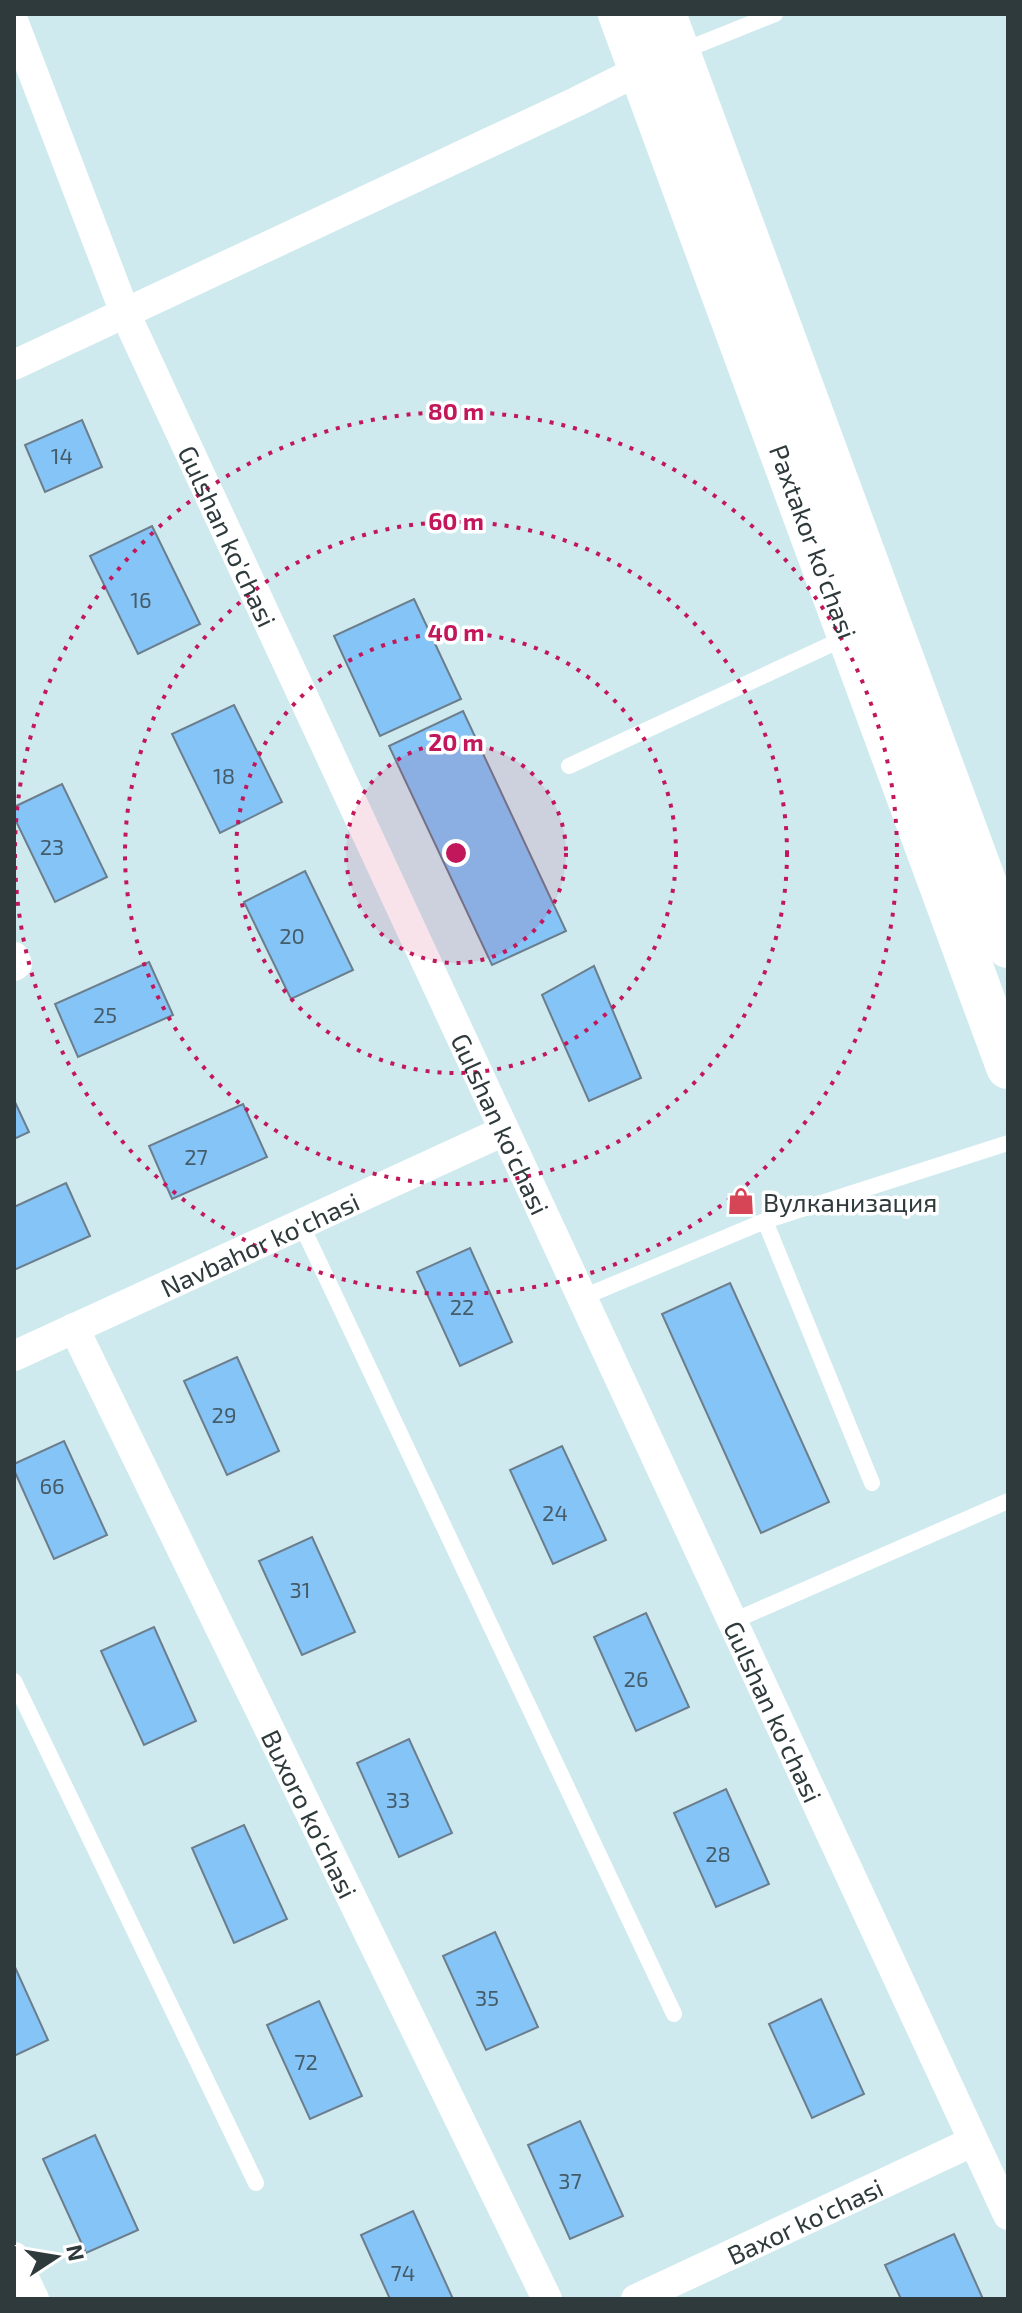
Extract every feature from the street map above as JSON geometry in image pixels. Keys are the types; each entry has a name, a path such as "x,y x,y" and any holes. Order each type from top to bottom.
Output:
{"main road":[{"name":"Paxtakor ko'chasi","path":"620,14 661,45 1008,946"},
{"name":"Paxtakor ko'chasi","path":"661,45 850,635 1008,1067"}],"street":[{"name":"Gulshan ko'chasi","path":"14,23 125,313 1008,2215"},
{"path":"14,365 576,102 661,45"},
{"path":"14,957 17,964 14,966"},
{"name":"Navbahor ko'chasi","path":"14,1356 504,1131"},
{"name":"Buxoro ko'chasi","path":"74,1328 547,2299"},
{"name":"Baxor ko'chasi","path":"639,2298 972,2142"},
{"path":"14,2257 34,2299"}],"lane":[{"path":"661,45 775,14"},
{"path":"569,766 850,635"},
{"path":"581,1298 765,1221 1008,1143"},
{"path":"765,1221 872,1483"},
{"path":"301,1224 674,2014"},
{"path":"731,1622 1008,1501"},
{"path":"14,1681 256,2183"}],"building":[{"path":"82,420 102,467 45,492 25,445"},
{"path":"152,526 200,624 138,654 90,556"},
{"path":"414,599 461,699 380,736 334,636"},
{"path":"234,705 282,802 220,833 172,734"},
{"path":"463,711 566,931 492,965 389,746"},
{"path":"62,784 107,877 55,902 14,817 14,807"},
{"path":"305,871 353,970 291,999 244,902"},
{"path":"149,962 173,1015 78,1057 55,1004"},
{"path":"594,966 641,1078 589,1101 542,995"},
{"path":"14,1100 29,1132 14,1139"},
{"path":"243,1104 267,1157 172,1199 149,1146"},
{"path":"66,1183 90,1236 14,1270 14,1207"},
{"path":"470,1248 512,1342 460,1366 417,1272"},
{"path":"730,1283 829,1502 761,1533 662,1314"},
{"path":"237,1357 279,1451 227,1475 184,1381"},
{"path":"64,1441 107,1535 54,1559 14,1464"},
{"path":"562,1446 606,1540 553,1564 510,1470"},
{"path":"312,1537 355,1632 302,1655 259,1561"},
{"path":"646,1613 689,1707 636,1731 594,1637"},
{"path":"154,1627 196,1721 144,1745 101,1651"},
{"path":"409,1739 452,1833 399,1857 357,1763"},
{"path":"726,1789 769,1884 716,1907 674,1813"},
{"path":"244,1825 287,1919 234,1943 192,1848"},
{"path":"495,1932 538,2027 486,2050 443,1956"},
{"path":"14,1965 48,2040 14,2056"},
{"path":"821,1999 864,2094 812,2118 769,2024"},
{"path":"319,2001 362,2096 310,2119 267,2025"},
{"path":"580,2121 623,2216 570,2239 528,2145"},
{"path":"95,2135 138,2230 86,2253 43,2159"},
{"path":"413,2211 453,2299 390,2299 361,2235"},
{"path":"954,2234 983,2299 901,2299 885,2265"}],"place":[{"name":"Вулканизация","path":"741,1201"}]}
